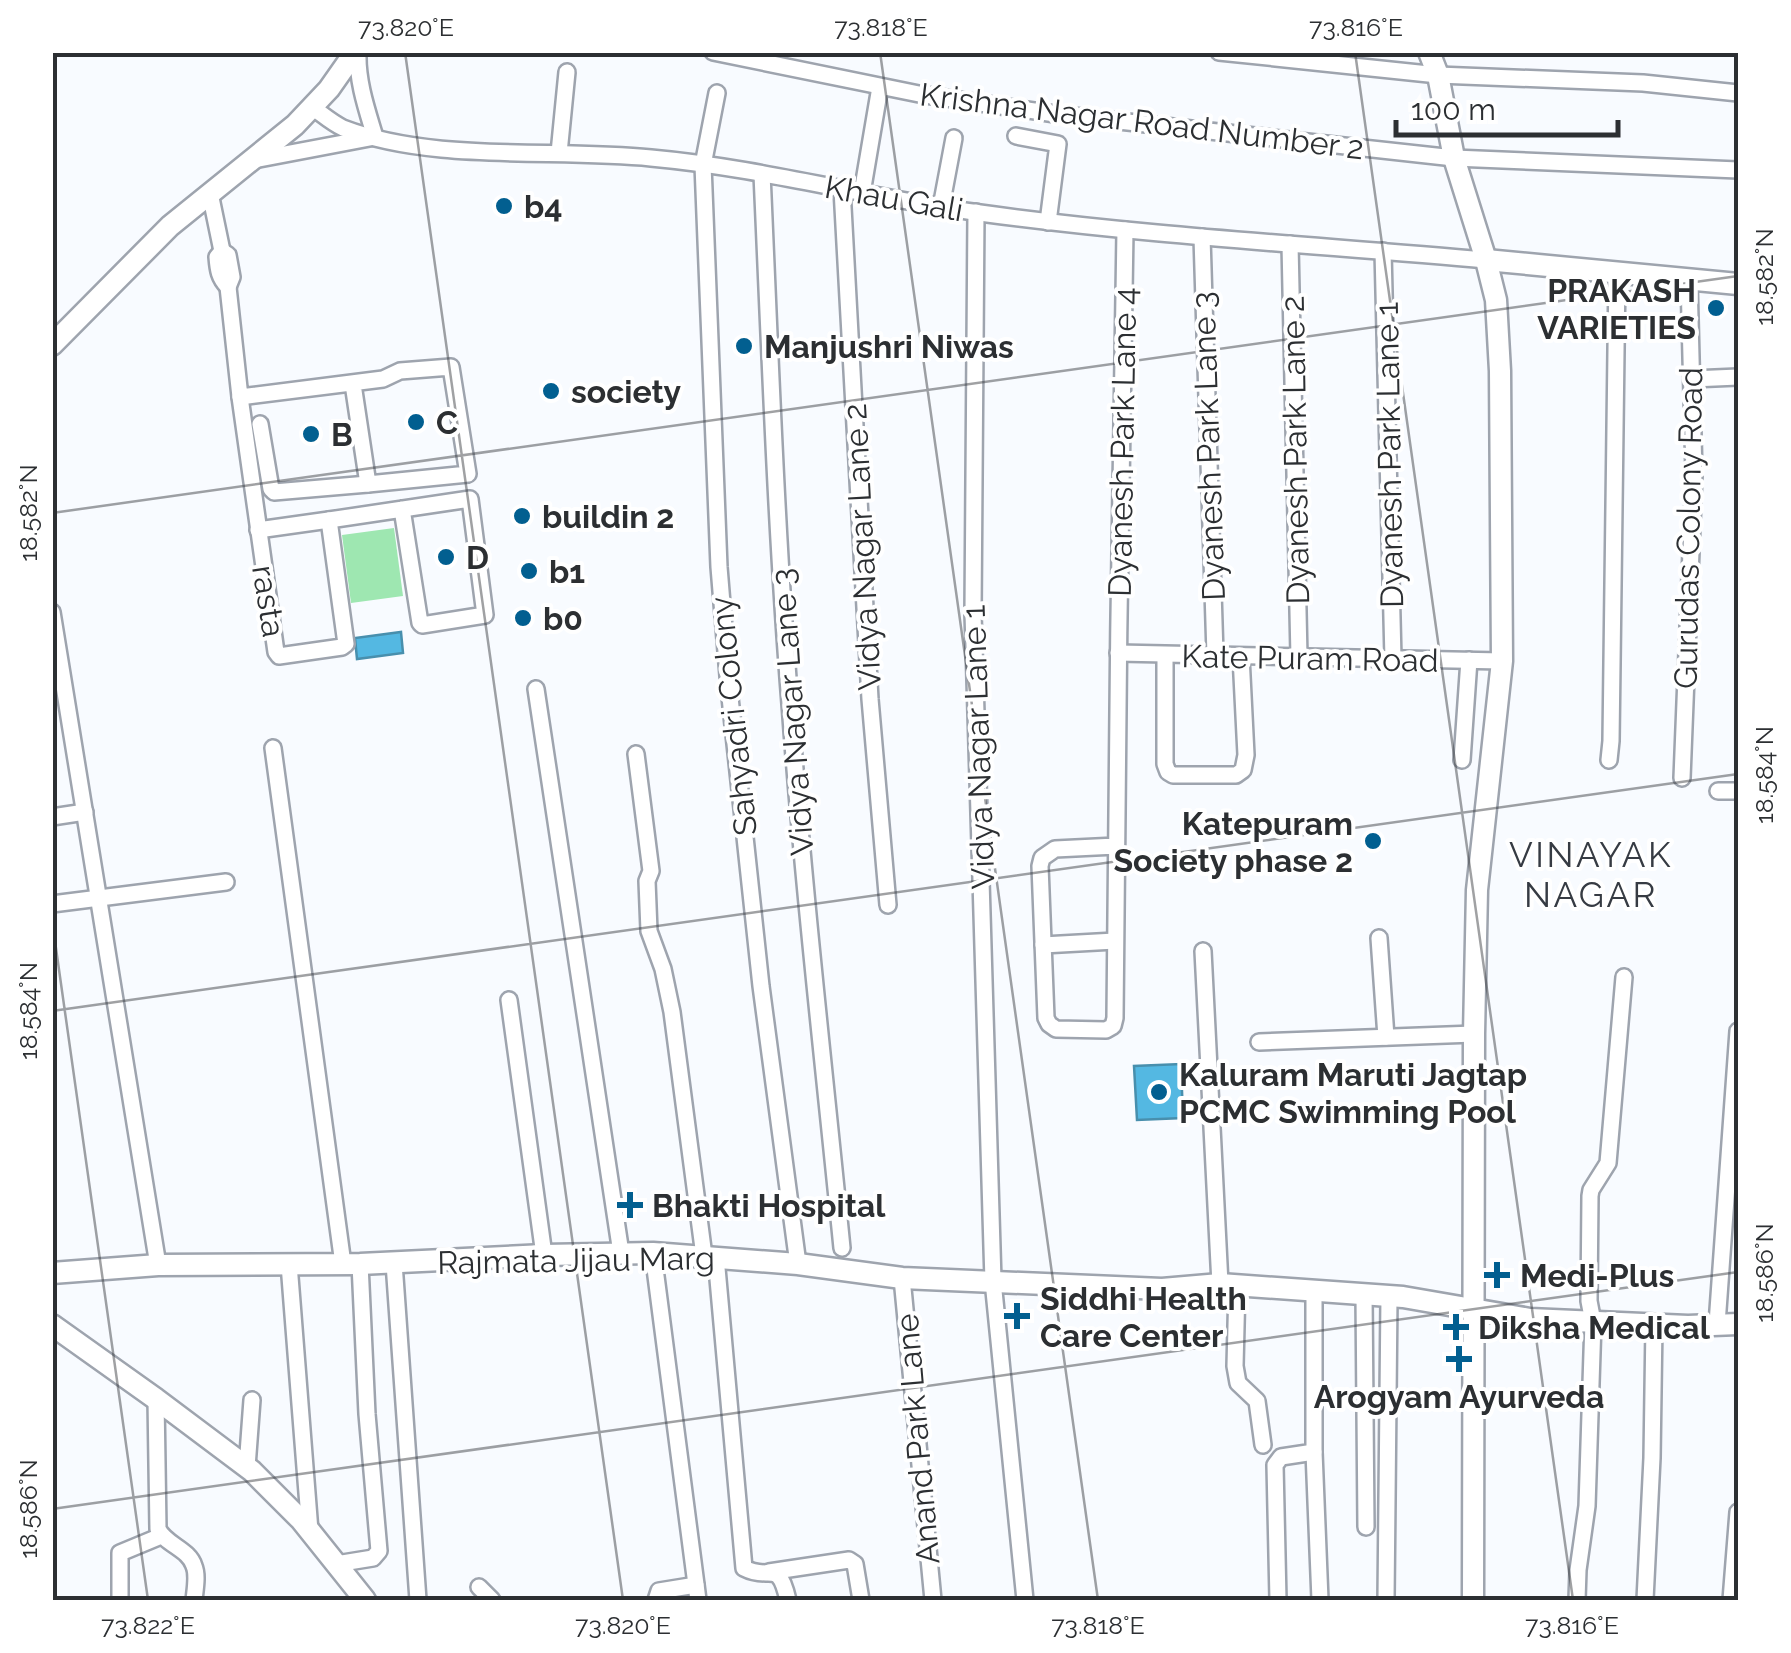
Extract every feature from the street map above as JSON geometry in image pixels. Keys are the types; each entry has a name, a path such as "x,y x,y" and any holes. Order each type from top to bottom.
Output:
{"street":[{"path":"52,346 170,226 295,125 329,89 356,52"},
{"path":"251,160 375,138 356,52"},
{"name":"Krishna Nagar Road Number 2","path":"713,52 919,94 1056,114 1454,158 1738,170"},
{"path":"1219,52 1438,75 1643,83 1738,93"},
{"path":"1429,52 1438,75 1454,158 1496,300 1500,371 1502,661 1477,890 1472,1600"},
{"path":"559,152 567,72"},
{"path":"862,193 880,86"},
{"name":"Sahyadri Colony","path":"716,93 703,165 718,567 760,986 798,1264"},
{"name":"Khau Gali","path":"312,106 340,126 375,138 465,151 652,158 1048,222 1486,260"},
{"path":"1016,136 1058,144 1048,222"},
{"path":"942,206 954,138"},
{"name":"Vidya Nagar Lane 3","path":"762,174 778,535 790,703 842,1248"},
{"name":"Vidya Nagar Lane 2","path":"842,189 870,699 888,905"},
{"name":"rasta","path":"210,193 222,251 217,257 220,280 228,287 276,652 281,656 342,648 346,644 329,520"},
{"name":"Vidya Nagar Lane 1","path":"976,212 973,613 994,1282 1025,1600"},
{"name":"Dyanesh Park Lane 4","path":"1043,945 1046,1018 1050,1024 1056,1029 1096,1032 1112,1026 1125,230"},
{"name":"Dyanesh Park Lane 3","path":"1202,237 1214,655"},
{"name":"Dyanesh Park Lane 2","path":"1290,244 1299,657"},
{"name":"Dyanesh Park Lane 1","path":"1383,250 1394,659"},
{"path":"1486,260 1738,284"},
{"path":"1609,760 1617,272"},
{"name":"Gurudas Colony Road","path":"1682,778 1694,474 1689,279"},
{"path":"240,397 383,380 400,371 452,366 469,471 274,492 260,424"},
{"path":"1692,378 1738,377"},
{"path":"353,384 368,484"},
{"path":"258,530 472,500 485,615 420,623 402,510"},
{"path":"52,612 58,687 85,812 158,1265"},
{"name":"Kate Puram Road","path":"1118,653 1502,661"},
{"path":"1165,656 1168,772 1236,775 1243,770 1246,755 1241,656"},
{"path":"1462,760 1469,660"},
{"path":"536,689 621,1252"},
{"path":"274,748 352,1264 379,1551 373,1558 336,1564"},
{"path":"636,754 651,871 647,881 649,931 663,969 672,1012 710,1256 744,1568 770,1572 849,1560 855,1564 860,1600"},
{"path":"1718,791 1738,791"},
{"path":"52,817 85,812"},
{"path":"1115,941 1043,945 1040,866 1042,858 1055,849 1116,846"},
{"path":"52,904 226,882"},
{"path":"1380,938 1386,1038"},
{"path":"1203,952 1234,1366 1238,1383 1257,1401 1263,1445"},
{"path":"1577,1600 1587,1506 1594,1322 1590,1302 1590,1190 1608,1163 1624,977"},
{"path":"509,1000 544,1255"},
{"path":"994,1282 1162,1289 1228,1285 1389,1296 1530,1319 1728,1324 1738,1031"},
{"path":"1258,1042 1474,1034"},
{"name":"Rajmata Jijau Marg","path":"52,1272 158,1265 394,1263 621,1252 798,1264 902,1278 994,1282"},
{"path":"654,1253 697,1593 659,1591 656,1600"},
{"path":"394,1263 418,1600"},
{"path":"288,1264 310,1531"},
{"name":"Anand Park Lane","path":"902,1278 933,1600"},
{"path":"1314,1292 1314,1452 1320,1600"},
{"path":"1364,1295 1366,1528"},
{"path":"1386,1600 1389,1296"},
{"path":"1645,1600 1654,1324"},
{"path":"56,1325 247,1467 310,1531 366,1600"},
{"path":"156,1398 158,1529 192,1560 196,1569 194,1600"},
{"path":"247,1467 252,1400"},
{"path":"1278,1600 1275,1465 1281,1456 1314,1452"},
{"path":"1731,1600 1738,1512"},
{"path":"120,1600 120,1553 162,1536"},
{"path":"770,1572 782,1580 788,1600"},
{"path":"479,1587 492,1600"}],"green space":[{"path":"394,528 403,596 351,603 342,535"}],"water":[{"path":"401,632 403,653 357,659 355,638"},
{"name":"Kaluram Maruti Jagtap PCMC Swimming Pool","path":"1181,1064 1183,1118 1137,1120 1134,1066"}],"place":[{"name":"b4","path":"504,206"},
{"name":"PRAKASH VARIETIES","path":"1716,308"},
{"name":"Manjushri Niwas","path":"744,346"},
{"name":"society","path":"551,391"},
{"name":"C","path":"416,422"},
{"name":"B","path":"311,434"},
{"name":"buildin 2","path":"522,516"},
{"name":"D","path":"446,557"},
{"name":"b1","path":"529,571"},
{"name":"b0","path":"523,618"},
{"name":"Katepuram Society phase 2","path":"1373,841"},
{"name":"Kaluram Maruti Jagtap PCMC Swimming Pool","path":"1159,1092"},
{"name":"Bhakti Hospital","path":"630,1205"},
{"name":"Medi-Plus","path":"1497,1275"},
{"name":"Siddhi Health Care Center","path":"1017,1316"},
{"name":"Diksha Medical","path":"1456,1327"},
{"name":"Arogyam Ayurveda","path":"1459,1359"}],"district":[{"name":"VINAYAK NAGAR","path":"1591,874"}]}
